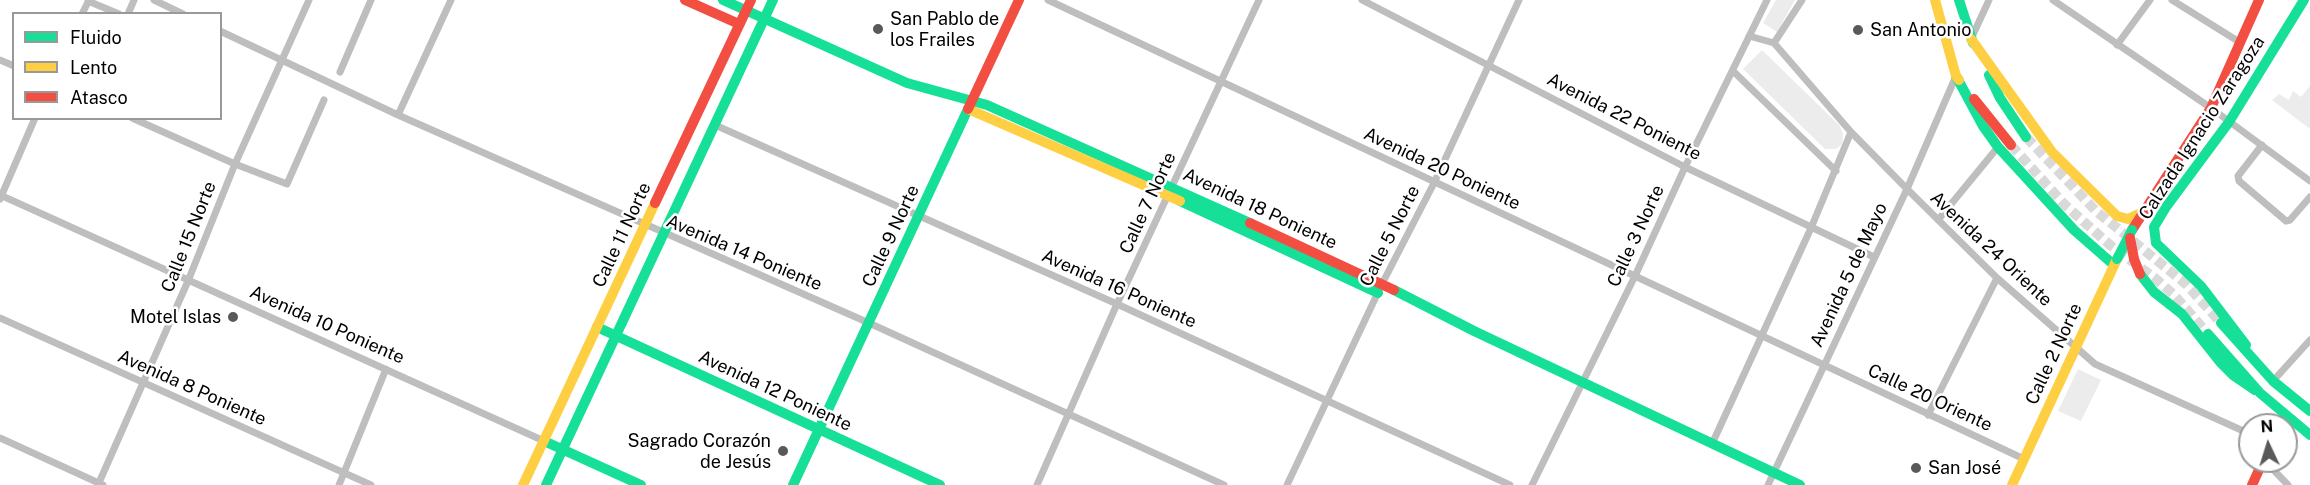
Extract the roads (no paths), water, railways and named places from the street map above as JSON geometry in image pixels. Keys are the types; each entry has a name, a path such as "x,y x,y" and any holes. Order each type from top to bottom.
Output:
{"main road":[{"path":"685,0 739,24"},
{"name":"Avenida 18 Poniente","path":"723,0 748,5 764,19 907,83 970,105 1009,114 1036,126 1064,145 1170,191 1474,331 1800,485"},
{"name":"Calle 11 Norte","path":"546,485 773,0"},
{"name":"Calle 9 Norte","path":"793,485 1019,0"},
{"path":"1935,0 1956,76 1983,126 1998,147 2074,230 2116,262"},
{"path":"1959,0 1971,39 2001,98 2026,137"},
{"name":"Calzada Ignacio Zaragoza","path":"2131,234 2211,108 2259,0"},
{"name":"Calzada Ignacio Zaragoza","path":"2273,381 2207,292 2169,257 2154,238 2157,222 2229,122 2304,2"},
{"name":"Calle 11 Norte","path":"523,485 748,5"},
{"path":"1971,39 2052,152 2117,216 2128,219 2145,212"},
{"path":"1956,76 2011,145"},
{"name":"Avenida 18 Poniente","path":"970,105 1003,125 1032,137 1064,145"},
{"path":"1003,125 1009,114"},
{"path":"1032,137 1036,126"},
{"path":"2131,234 2134,259 2140,274 2154,292 2182,314 2233,375 2260,393"},
{"name":"Calle 2 Norte","path":"2012,485 2131,234"},
{"path":"2221,323 2273,381 2310,411"},
{"name":"Avenida 12 Poniente","path":"597,327 940,485"},
{"path":"2208,334 2279,413"},
{"name":"Avenida 10 Poniente","path":"544,441 641,485"}],"street":[{"path":"88,0 115,12"},
{"path":"154,0 179,12"},
{"name":"Calle 15 Norte","path":"100,484 188,281 235,164 309,0"},
{"path":"340,72 371,0"},
{"path":"398,115 451,0"},
{"name":"Avenida 20 Poniente","path":"1048,0 1823,365"},
{"name":"Calle 7 Norte","path":"1037,485 1117,304 1259,0"},
{"name":"Avenida 22 Poniente","path":"1362,0 1685,166 1874,257"},
{"name":"Calle 5 Norte","path":"1287,485 1380,288 1434,183 1519,0"},
{"name":"Calle 3 Norte","path":"1532,485 1767,0"},
{"path":"1749,36 1774,43 1802,0"},
{"path":"1971,39 1989,0"},
{"path":"2053,0 2211,108 2310,182"},
{"path":"2117,45 2150,0"},
{"path":"2172,0 2241,44"},
{"name":"Avenida 14 Poniente","path":"222,32 398,115 663,234 869,323 1224,485"},
{"name":"Avenida 24 Oriente","path":"1774,43 1851,132 1906,189 1997,278 2076,348 2102,369 2238,429"},
{"path":"1733,70 1836,171"},
{"name":"Avenida 5 de Mayo","path":"1767,485 1906,189 1956,76"},
{"path":"136,120 235,164 287,184 324,100"},
{"path":"0,197 34,120"},
{"name":"Avenida 16 Poniente","path":"715,125 1117,304 1510,485"},
{"path":"1712,444 1811,228 1851,132"},
{"path":"2262,145 2238,176 2239,181 2286,221 2290,220 2310,197"},
{"path":"1938,220 1998,147"},
{"name":"Avenida 10 Poniente","path":"0,197 544,441"},
{"path":"1928,415 1997,278"},
{"name":"Avenida 8 Poniente","path":"0,318 371,485"},
{"path":"2273,381 2310,340"},
{"name":"Calle 20 Oriente","path":"1823,365 2024,459"},
{"path":"339,485 386,369"},
{"path":"0,438 100,484"},
{"path":"2276,473 2288,485"}],"tunnel":[{"path":"2026,137 2096,211 2186,284 2221,323"},
{"path":"2011,145 2065,205 2110,245 2174,295 2208,334"}],"place":[{"name":"San Pablo de los Frailes","path":"878,29"},
{"name":"San Antonio","path":"1858,30"},
{"name":"Motel Islas","path":"233,317"},
{"name":"Sagrado Corazón de Jesús","path":"783,451"},
{"name":"San José","path":"1916,468"}]}
